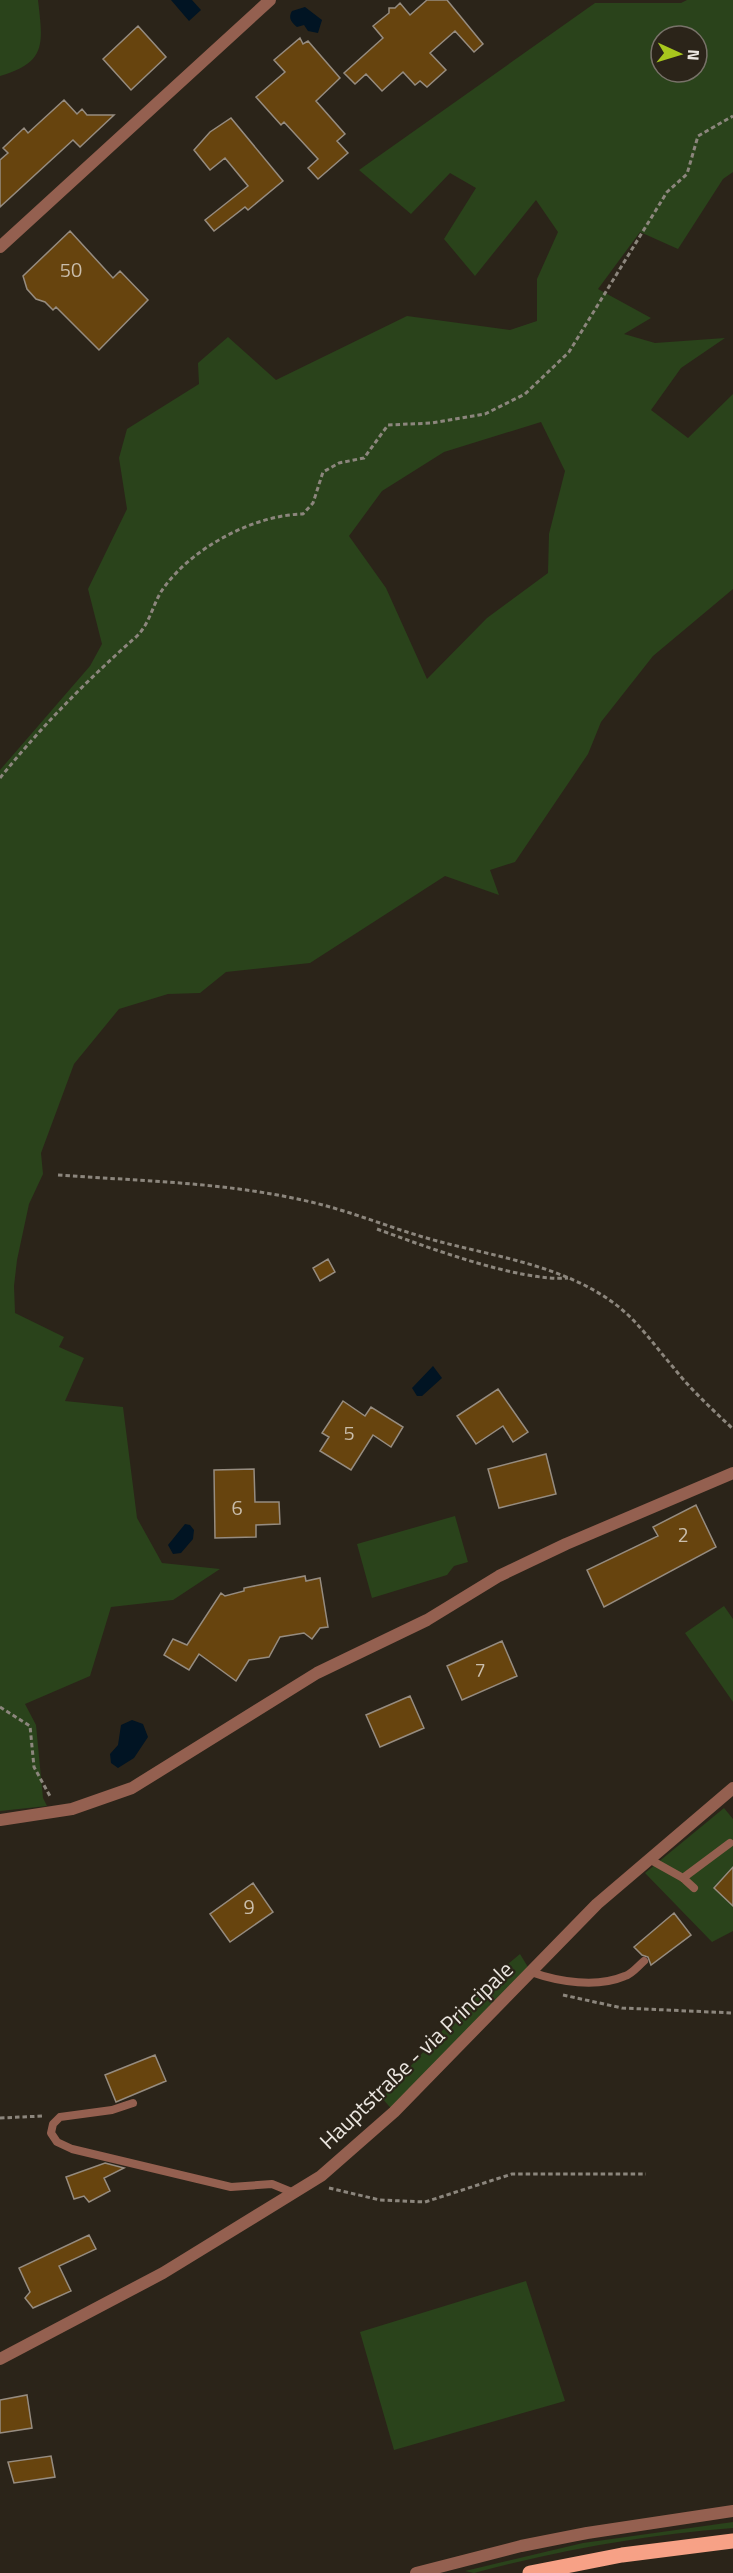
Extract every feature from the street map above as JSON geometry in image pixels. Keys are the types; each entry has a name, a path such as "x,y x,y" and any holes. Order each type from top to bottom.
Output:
{"main road":[{"path":"530,2573 622,2555 733,2541"}],"street":[{"path":"0,246 270,0"},
{"path":"0,1820 72,1809 132,1788 317,1673 426,1620 499,1576 566,1544 733,1473"},
{"name":"Hauptstraße - via Principale","path":"0,2359 163,2273 321,2176 394,2112 597,1904 730,1794"},
{"path":"416,2573 576,2535 733,2511"}],"lane":[{"path":"683,1878 730,1843"},
{"path":"650,1859 683,1878 694,1888"},
{"path":"531,1972 564,1981 610,1980 627,1976 644,1961"},
{"path":"133,2103 112,2110 60,2117 53,2124 51,2133 57,2142 72,2149 231,2187 272,2184 294,2193"}],"path":[{"path":"0,778 90,678 136,636 146,623 163,587 177,571 199,554 226,537 258,524 284,515 303,514 313,503 323,472 339,463 364,459 388,425 432,423 485,414 525,394 544,377 569,352 667,192 687,174 698,136 733,116"},
{"path":"58,1175 213,1186 301,1200 569,1278 610,1300 638,1324 694,1392 733,1429"},
{"path":"377,1229 498,1267 537,1276 569,1278"},
{"path":"0,1707 30,1726 34,1767 54,1803 72,1809"},
{"path":"562,1995 622,2008 733,2013"},
{"path":"0,2118 71,2115"},
{"path":"321,2176 329,2188 380,2200 424,2202 512,2174 646,2174"}],"green space":[{"path":"0,0 38,0 41,40 34,57 15,71 0,76"},
{"path":"687,0 733,0 733,172 723,179 678,249 640,232 598,289 651,318 624,334 655,343 725,338 681,368 651,410 688,438 733,394 733,589 653,656 601,722 588,754 515,862 490,870 499,895 445,876 310,963 226,972 200,993 168,994 119,1009 74,1064 41,1153 43,1174 29,1204 17,1260 14,1286 15,1313 64,1337 59,1347 84,1358 65,1401 123,1407 137,1518 162,1563 220,1569 173,1600 111,1607 90,1676 25,1704 36,1725 43,1798 47,1806 0,1811 0,770 90,666 102,644 88,589 127,509 119,458 127,429 199,384 198,363 228,337 276,380 407,316 510,330 537,321 537,279 558,232 536,200 475,276 444,239 476,188 450,173 411,214 359,170 595,3 681,3","holes":["541,422 565,471 549,534 548,573 487,618 427,679 386,588 349,536 382,491 444,452"]},
{"path":"455,1516 468,1562 454,1566 447,1575 372,1598 357,1544"},
{"path":"724,1606 733,1619 733,1702 685,1633"},
{"path":"724,1808 733,1819 733,1931 712,1942 645,1873"},
{"path":"520,1954 531,1972 394,2112 382,2098 485,1983"},
{"path":"526,2281 565,2401 394,2450 360,2332"},
{"path":"733,2522 733,2528 635,2539 570,2550 474,2573 465,2571 583,2543"}],"water":[{"path":"171,0 192,0 201,10 189,21"},
{"path":"305,7 322,20 318,33 308,31 304,25 297,27 291,20 292,11"},
{"path":"433,1366 442,1378 422,1396 417,1396 412,1388"},
{"path":"185,1524 190,1525 194,1530 193,1539 181,1553 173,1554 168,1545"},
{"path":"132,1720 143,1724 148,1737 134,1758 118,1768 111,1763 110,1754 118,1745 121,1725"}],"building":[{"path":"427,0 447,0 483,44 474,52 455,31 430,53 446,70 427,87 420,81 415,85 403,72 382,91 366,74 355,84 344,73 383,38 373,26 389,13 389,8 395,8 400,3 410,15"},
{"path":"138,26 166,57 131,90 103,59"},
{"path":"300,38 303,44 308,41 340,78 316,101 345,134 337,141 348,153 318,179 308,168 318,159 284,122 281,125 256,97 285,72 274,60"},
{"path":"64,100 77,114 82,109 87,115 114,115 80,147 73,140 0,207 0,160 8,153 3,148 24,128 28,133"},
{"path":"231,118 283,181 248,210 245,207 214,231 205,220 248,186 225,158 210,170 194,150 210,132"},
{"path":"70,231 113,278 120,271 148,300 99,350 56,307 53,310 45,302 36,299 27,289 23,276"},
{"path":"328,1259 335,1272 320,1281 313,1268"},
{"path":"498,1389 528,1432 513,1442 503,1426 476,1444 457,1416"},
{"path":"343,1401 365,1416 371,1407 403,1427 391,1447 373,1435 351,1470 320,1451 329,1437 322,1433"},
{"path":"546,1454 556,1494 499,1508 488,1469"},
{"path":"254,1469 255,1502 279,1502 280,1524 256,1525 256,1537 215,1538 214,1470"},
{"path":"696,1505 716,1547 604,1607 587,1570 658,1536 653,1527"},
{"path":"305,1576 306,1581 320,1578 328,1627 320,1628 312,1639 304,1633 280,1637 269,1657 249,1660 236,1681 199,1654 189,1670 164,1655 173,1639 187,1645 221,1593 225,1596 244,1591 244,1588"},
{"path":"502,1641 517,1676 462,1700 447,1666"},
{"path":"410,1696 424,1728 380,1747 366,1715"},
{"path":"733,1867 733,1906 714,1888"},
{"path":"253,1883 273,1912 230,1942 210,1914"},
{"path":"674,1913 691,1935 651,1965 648,1957 642,1955 634,1947"},
{"path":"155,2055 166,2081 116,2102 105,2075"},
{"path":"105,2163 124,2168 104,2178 110,2191 89,2202 84,2196 74,2199 66,2177"},
{"path":"89,2235 96,2249 59,2266 71,2291 33,2308 25,2298 30,2292 19,2268"},
{"path":"27,2395 32,2428 0,2433 0,2400"},
{"path":"51,2456 55,2477 14,2483 8,2462"}]}
